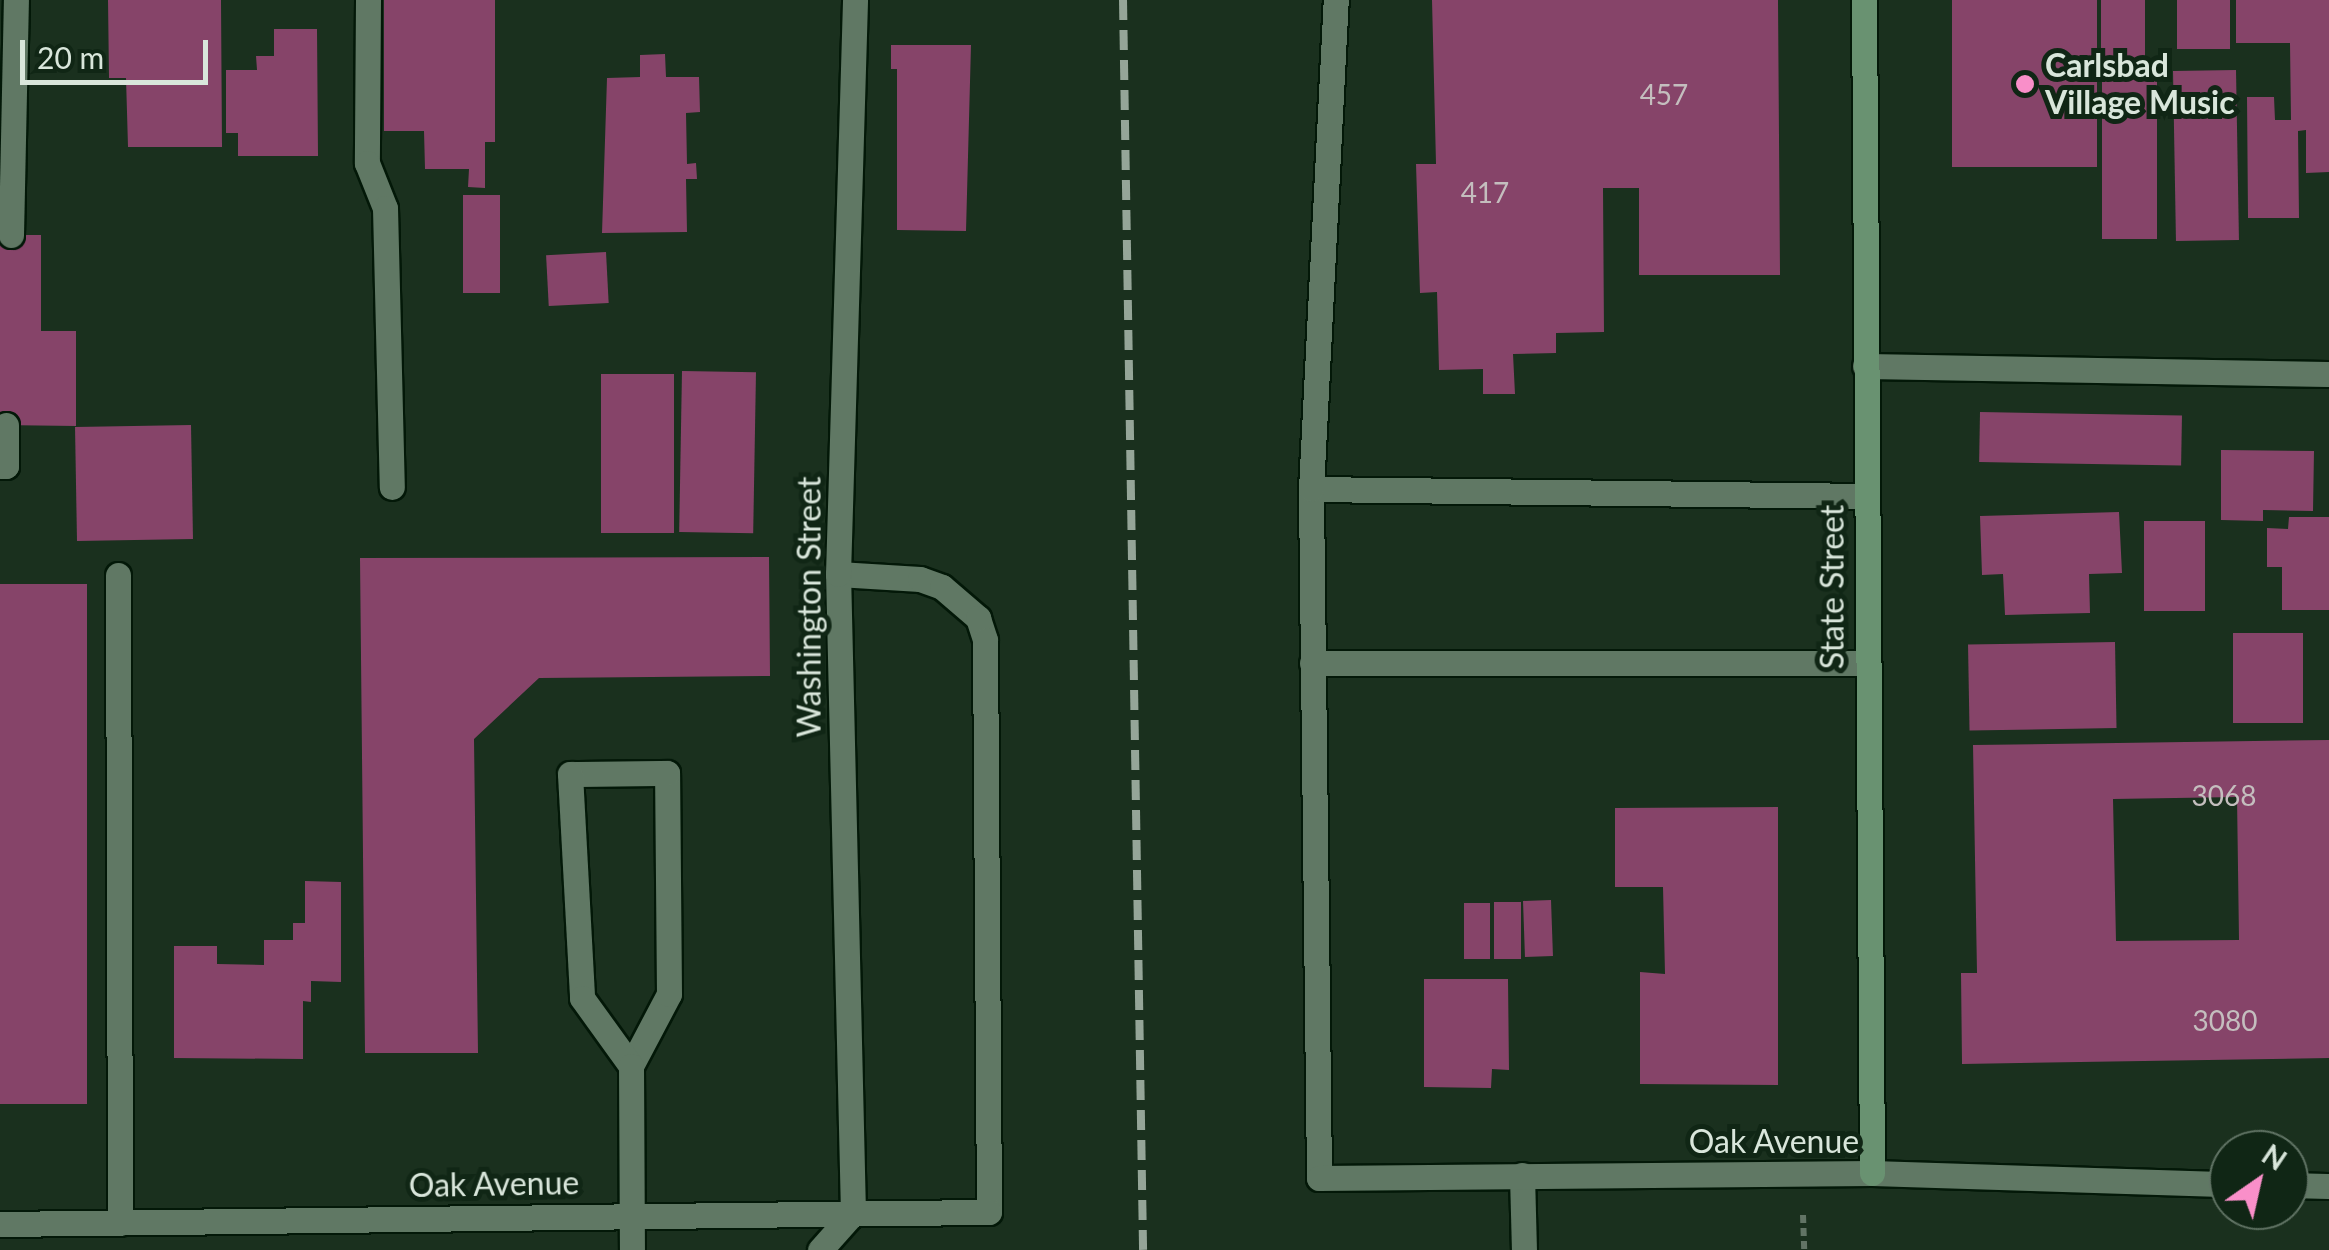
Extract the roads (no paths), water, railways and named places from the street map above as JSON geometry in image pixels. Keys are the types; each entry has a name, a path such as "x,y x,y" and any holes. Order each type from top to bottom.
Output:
{"street":[{"path":"11,236 16,0"},
{"path":"368,0 367,163 385,208 392,487"},
{"name":"Washington Street","path":"853,1213 838,574 855,0"},
{"path":"1336,0 1311,488 1312,663 1864,663"},
{"name":"State Street","path":"1864,0 1864,663 1872,1173"},
{"path":"1865,366 2329,374"},
{"path":"0,466 6,466 6,425"},
{"path":"1311,488 1865,496"},
{"name":"Oak Avenue","path":"0,1224 990,1212 985,640 978,618 942,587 920,579 838,574"},
{"path":"118,575 120,1222"},
{"name":"Oak Avenue","path":"1312,663 1319,1178 1872,1173 2209,1183"},
{"path":"631,1066 582,998 570,774 667,773 668,994 631,1066 632,1250"},
{"path":"1522,1175 1524,1250"},
{"path":"820,1250 853,1213"}],"railway":[{"path":"1123,0 1143,1250"}],"place":[{"name":"Carlsbad Village Music","path":"2025,84"}]}
